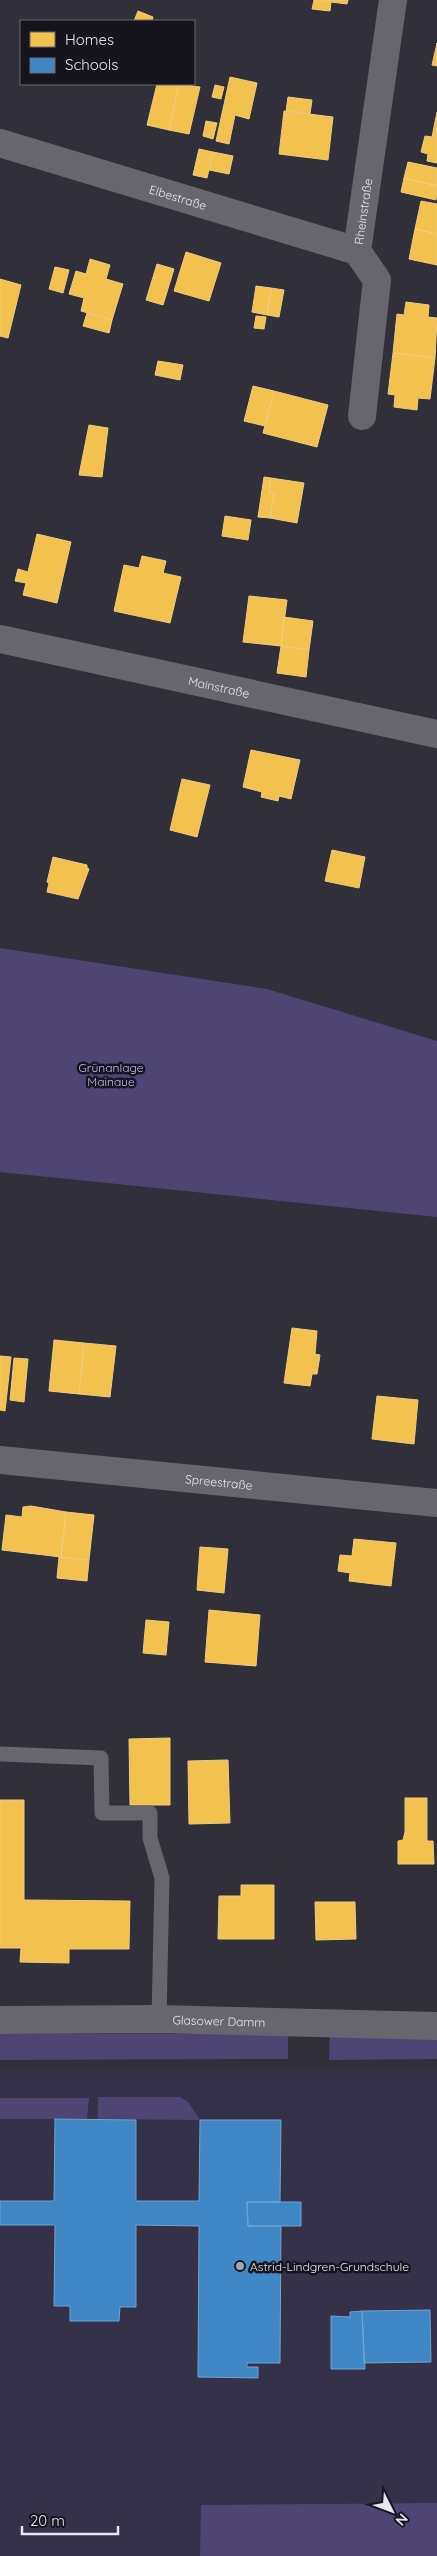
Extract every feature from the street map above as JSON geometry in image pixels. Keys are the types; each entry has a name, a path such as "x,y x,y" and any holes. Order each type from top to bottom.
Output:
{"street":[{"name":"Rheinstraße","path":"362,416 377,280 357,251 393,0"},
{"name":"Elbestraße","path":"0,143 357,251"},
{"name":"Mainstraße","path":"0,639 437,734"},
{"name":"Spreestraße","path":"0,1460 437,1503"},
{"name":"Glasower Damm","path":"0,2020 159,2019 437,2026"}],"lane":[{"path":"1,1754 101,1758 102,1813 150,1813 150,1838 162,1878 159,2019"}],"shaded area":[{"path":"0,2071 437,2071 437,2503 201,2505 200,2556 0,2556"}],"green space":[{"name":"Grünanlage Mainaue","path":"0,948 267,989 437,1041 437,1217 0,1172"},
{"path":"330,2033 437,2038 437,2059 329,2060"},
{"path":"0,2034 288,2034 288,2059 0,2060"},
{"path":"98,2097 180,2097 188,2102 200,2120 98,2119"},
{"path":"0,2098 89,2098 87,2119 0,2119"},
{"path":"437,2503 437,2556 200,2556 201,2505"}],"building: Homes":[{"path":"314,0 348,0 347,4 331,2 330,11 312,9"},
{"path":"138,11 153,17 152,20 134,20"},
{"path":"437,43 437,66 432,65"},
{"path":"230,77 257,83 249,119 235,115 229,144 216,141"},
{"path":"157,85 179,85 169,130 147,125"},
{"path":"179,85 200,87 189,134 169,130"},
{"path":"215,85 224,87 221,99 212,97"},
{"path":"288,97 312,100 310,114 286,111"},
{"path":"284,111 333,117 328,160 279,154"},
{"path":"437,112 437,163 427,161 428,154 421,152 425,136 432,137"},
{"path":"206,121 217,123 213,139 203,136"},
{"path":"199,149 213,152 207,178 193,175"},
{"path":"213,152 233,156 229,174 209,170"},
{"path":"408,162 437,168 437,186 404,178"},
{"path":"404,178 437,186 436,200 401,192"},
{"path":"421,201 437,204 437,234 415,229"},
{"path":"415,229 437,234 437,265 409,259"},
{"path":"186,252 221,263 209,301 174,291"},
{"path":"90,259 110,265 106,279 123,284 112,320 81,311 84,298 69,294 76,271 86,274"},
{"path":"157,264 174,269 163,305 146,300"},
{"path":"55,267 69,270 63,293 49,289"},
{"path":"0,279 21,285 8,338 0,336"},
{"path":"256,286 271,288 267,315 252,312"},
{"path":"271,288 284,290 279,317 267,315"},
{"path":"406,302 429,305 428,317 437,318 435,358 393,353 397,314 404,315"},
{"path":"87,313 112,320 109,333 83,326"},
{"path":"256,316 266,317 264,329 254,328"},
{"path":"393,353 435,358 430,399 418,398 417,410 394,407 395,395 388,394"},
{"path":"158,361 183,365 180,380 155,375"},
{"path":"253,386 274,391 265,426 244,421"},
{"path":"274,391 328,405 317,447 263,433"},
{"path":"89,425 108,428 102,477 79,475"},
{"path":"264,477 271,478 269,492 274,493 270,518 258,517"},
{"path":"271,478 304,483 297,523 270,518 274,493 269,492"},
{"path":"225,516 251,520 248,540 222,536"},
{"path":"37,534 71,542 57,603 23,595 26,583 15,581 18,569 28,572"},
{"path":"142,556 166,561 163,573 181,577 170,623 114,611 124,565 139,568"},
{"path":"249,596 287,600 281,646 243,642"},
{"path":"284,617 313,621 309,650 281,646"},
{"path":"281,646 309,650 306,677 277,673"},
{"path":"251,750 300,760 291,799 279,796 278,801 261,797 262,792 243,787"},
{"path":"182,779 210,785 197,837 170,830"},
{"path":"332,850 365,857 359,888 325,881"},
{"path":"53,857 87,865 89,869 78,899 47,892 49,883 47,882"},
{"path":"292,1328 317,1331 315,1354 320,1355 317,1374 312,1374 310,1386 284,1383"},
{"path":"54,1340 84,1343 79,1394 49,1391"},
{"path":"84,1343 116,1346 110,1397 79,1394"},
{"path":"0,1356 11,1357 5,1411 0,1410"},
{"path":"14,1358 28,1359 24,1402 10,1400"},
{"path":"377,1396 418,1400 414,1444 372,1439"},
{"path":"31,1506 66,1512 61,1557 2,1550 6,1515 22,1517 23,1507"},
{"path":"66,1512 94,1515 89,1560 61,1557"},
{"path":"354,1539 396,1543 391,1586 349,1581 350,1573 338,1571 340,1555 352,1556"},
{"path":"200,1547 228,1549 224,1593 197,1590"},
{"path":"59,1557 89,1560 87,1581 57,1578"},
{"path":"209,1610 260,1615 256,1666 205,1662"},
{"path":"146,1620 169,1622 166,1655 143,1653"},
{"path":"170,1738 170,1805 130,1805 129,1739"},
{"path":"228,1760 230,1823 189,1824 188,1761"},
{"path":"405,1798 427,1798 427,1841 433,1841 434,1864 398,1864 398,1841 403,1840 405,1832"},
{"path":"0,1800 24,1800 24,1900 130,1901 129,1949 69,1949 69,1963 20,1962 21,1948 0,1948"},
{"path":"241,1885 274,1885 274,1939 218,1939 219,1896 241,1896"},
{"path":"315,1902 355,1902 356,1939 316,1940"}],"building: Schools":[{"name":"Astrid-Lindgren-Grundschule","path":"55,2119 136,2120 136,2201 199,2201 200,2120 281,2120 280,2202 247,2202 248,2226 281,2226 280,2363 247,2363 247,2367 258,2367 258,2378 198,2377 199,2226 136,2225 136,2307 120,2307 119,2321 70,2321 70,2306 54,2306 55,2225 0,2225 0,2201 54,2201"},
{"path":"247,2202 301,2202 301,2226 248,2226"},
{"path":"430,2310 431,2362 364,2363 362,2311"},
{"path":"362,2311 365,2369 331,2369 331,2316 350,2317 350,2312"}],"place":[{"name":"Astrid-Lindgren-Grundschule","path":"240,2266"}]}
